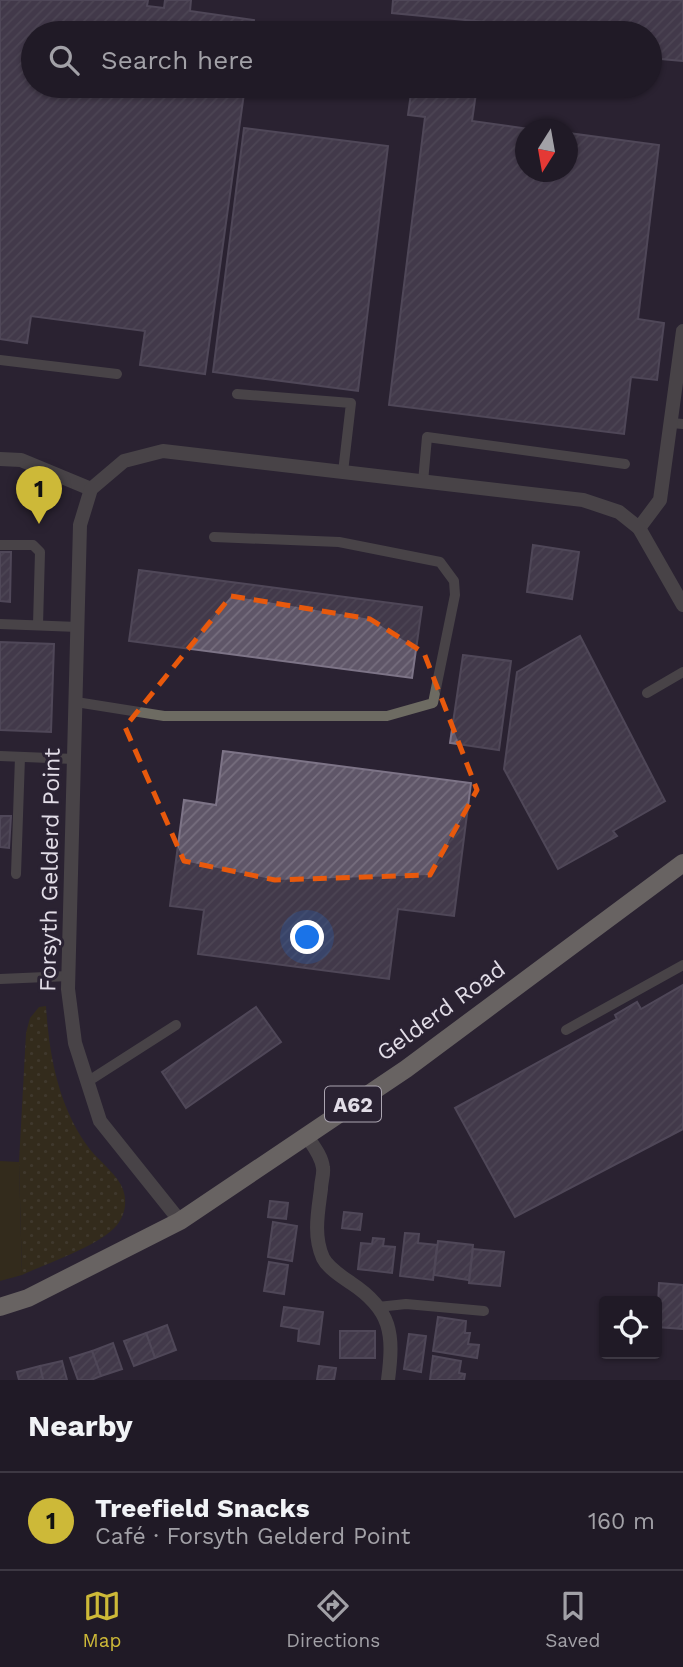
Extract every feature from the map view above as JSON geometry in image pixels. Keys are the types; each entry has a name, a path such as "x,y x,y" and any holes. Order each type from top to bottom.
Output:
{"main road":[{"name":"Gelderd Road","path":"0,1307 28,1298 180,1221 406,1069 683,863"}],"street":[{"path":"639,528 660,500 677,423 683,331"},
{"path":"0,459 21,460 91,489 124,461 163,451 583,500 619,512 639,528 683,606"},
{"name":"Forsyth Gelderd Point","path":"91,489 80,525 69,976 75,1043 100,1121 180,1221"},
{"path":"306,1135 320,1155 323,1167 317,1241 324,1261 360,1289 378,1307 390,1327 388,1380"}],"lane":[{"path":"0,360 117,374"},
{"path":"237,394 351,403 343,472"},
{"path":"423,482 427,437 625,464"},
{"path":"76,702 164,716 387,716 433,703 455,595 454,581 440,562 339,542 214,537"},
{"path":"0,545 33,545 40,552 38,625"},
{"path":"0,624 78,627"},
{"path":"647,693 683,671"},
{"path":"0,756 74,759"},
{"path":"16,874 20,757"},
{"path":"566,1030 683,965"},
{"path":"0,979 69,976"},
{"path":"88,1082 176,1025"},
{"path":"378,1307 406,1304 484,1311"}],"highlighted area":[{"path":"231,596 370,619 424,653 477,790 430,875 275,880 184,861 125,727"}],"shaded area":[{"path":"46,1006 53,1060 68,1112 86,1144 121,1185 125,1206 117,1225 109,1233 22,1275 19,1162 26,1033 30,1018 39,1007"},
{"path":"0,1161 19,1162 22,1275 0,1281"}],"building":[{"path":"0,0 148,0 147,6 164,8 165,0 191,0 190,11 254,20 21,21 21,98 243,98 205,374 140,365 145,331 31,316 27,343 0,339"},
{"path":"393,0 683,0 683,61 662,59 662,21 477,21 392,13"},
{"path":"410,98 475,98 472,121 515,127 515,182 578,182 578,134 659,145 638,319 664,323 657,380 631,377 624,434 389,405 425,117 408,115"},
{"path":"244,128 388,146 358,391 213,372"},
{"path":"533,545 579,552 572,599 527,592"},
{"path":"0,552 11,552 10,602 0,601"},
{"path":"139,570 422,607 412,678 129,641"},
{"path":"580,636 665,801 613,831 617,836 558,869 504,769 517,672"},
{"path":"0,642 54,644 51,732 0,730"},
{"path":"463,655 511,661 499,750 450,743"},
{"path":"223,751 471,783 454,916 398,909 389,979 198,954 204,910 170,906 184,800 216,805"},
{"path":"0,816 11,816 9,848 0,847"},
{"path":"683,985 683,1129 515,1217 455,1108 617,1019 615,1015 637,1002 641,1009"},
{"path":"256,1007 281,1042 186,1108 162,1072"},
{"path":"270,1201 288,1203 286,1219 268,1217"},
{"path":"344,1212 362,1214 360,1230 342,1228"},
{"path":"273,1222 297,1226 292,1261 268,1257"},
{"path":"405,1233 419,1234 418,1243 437,1245 433,1280 400,1276"},
{"path":"373,1238 384,1239 383,1246 395,1247 392,1273 358,1269 361,1243 372,1244"},
{"path":"438,1241 473,1245 469,1280 434,1275"},
{"path":"473,1249 504,1252 500,1286 469,1283"},
{"path":"269,1262 288,1265 284,1294 264,1291"},
{"path":"659,1283 683,1285 683,1329 662,1327 662,1296 658,1296"},
{"path":"284,1307 323,1312 319,1344 298,1341 299,1329 281,1326"},
{"path":"438,1317 466,1321 465,1333 470,1333 468,1344 479,1345 477,1358 433,1351"},
{"path":"167,1325 176,1350 155,1358 146,1333"},
{"path":"340,1331 375,1331 375,1358 340,1358"},
{"path":"146,1333 155,1358 134,1366 124,1341"},
{"path":"409,1334 426,1336 421,1372 404,1369"},
{"path":"113,1343 122,1369 101,1376 92,1351"},
{"path":"92,1351 101,1376 91,1380 78,1380 70,1358"},
{"path":"433,1356 461,1361 459,1373 465,1374 464,1380 430,1380"},
{"path":"62,1361 67,1380 43,1380 40,1366"},
{"path":"40,1366 43,1380 19,1380 17,1372"},
{"path":"319,1366 336,1368 334,1380 317,1380"}],"place":[{"name":"Treefield Snacks","path":"39,524"}]}
